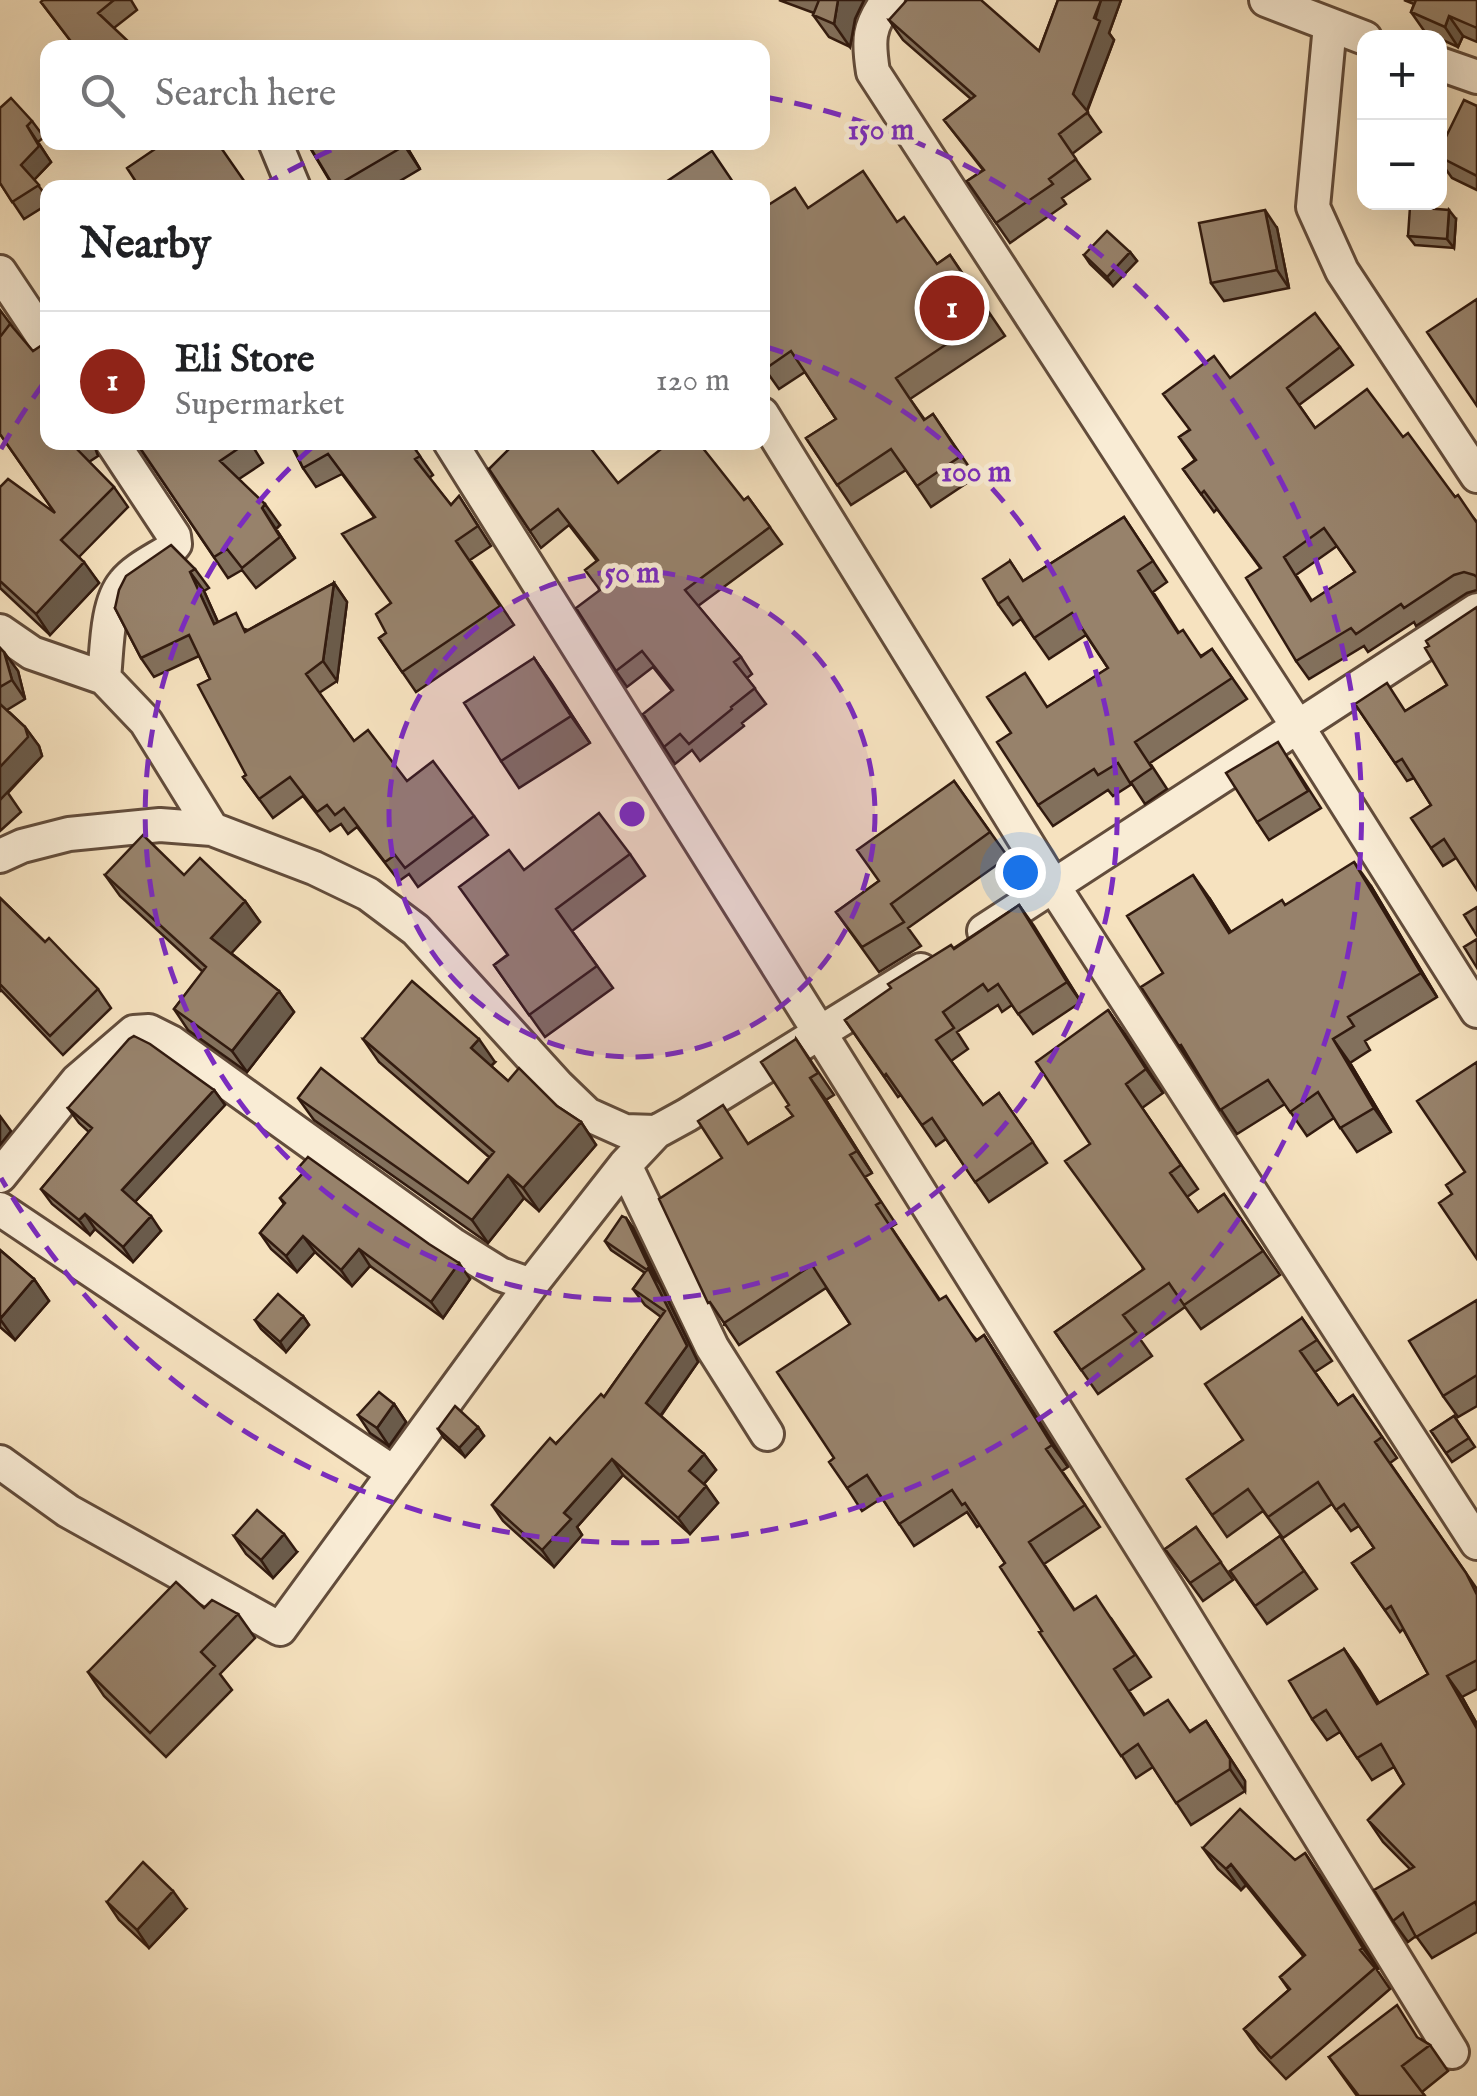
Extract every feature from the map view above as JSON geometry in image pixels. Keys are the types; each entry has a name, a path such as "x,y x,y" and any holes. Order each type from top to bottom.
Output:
{"street":[{"path":"888,0 874,19 868,45 873,72 1477,1010"},
{"path":"1266,0 1357,35"},
{"path":"1330,25 1313,206 1342,271 1477,476"},
{"path":"1447,66 1477,77"},
{"path":"277,150 291,180"},
{"path":"0,272 40,332"},
{"path":"770,427 1054,887 1477,1544"},
{"path":"104,678 112,603 131,576 174,544 174,536 117,450"},
{"path":"455,450 1171,1594 1452,2052"},
{"path":"0,1462 68,1511 280,1629 530,1286 656,1132 1054,887 1477,610"},
{"path":"0,631 32,653 104,678 146,722 212,829"},
{"path":"0,856 69,834 160,825 212,829 314,868 368,894 416,930 587,1114 625,1131 656,1132"},
{"path":"0,1176 77,1081 134,1032 149,1030 452,1244 500,1274 530,1286"},
{"path":"626,1165 712,1348 767,1434"},
{"path":"0,1209 394,1473"}],"building":[{"path":"114,0 98,13 127,40 70,40 41,2"},
{"path":"819,0 838,0 834,24 813,15"},
{"path":"907,0 981,0 1039,51 1058,0 1101,0 1094,18 1100,21 1073,94 1088,112 1059,134 1076,159 1049,179 1053,184 996,223 967,181 984,170 944,120 975,96 889,20"},
{"path":"1416,0 1477,0 1477,28 1449,16 1445,27 1411,12"},
{"path":"11,98 32,121 27,126 39,146 21,165 39,185 12,202 0,183 0,108"},
{"path":"1464,100 1477,106 1477,176 1447,161 1447,135"},
{"path":"154,150 223,150 243,180 135,180 127,168"},
{"path":"312,150 397,150 346,180 330,180"},
{"path":"712,151 732,180 669,180"},
{"path":"863,171 897,222 904,217 937,264 950,255 990,315 896,378 924,420 933,414 961,456 917,486 891,449 837,485 806,438 836,419 791,351 770,366 770,204 795,188 808,208"},
{"path":"1265,210 1277,270 1211,283 1199,223"},
{"path":"1410,210 1449,210 1447,239 1408,236"},
{"path":"1107,231 1130,252 1107,277 1084,255"},
{"path":"1477,299 1477,406 1427,332"},
{"path":"1315,313 1340,347 1287,388 1315,428 1367,389 1403,437 1408,433 1477,523 1477,577 1464,572 1454,575 1404,608 1401,604 1356,634 1351,628 1296,661 1246,578 1261,568 1183,469 1196,460 1179,437 1190,430 1163,394 1214,356 1230,378","holes":["1324,528 1355,572 1311,601 1284,557"]},
{"path":"10,324 33,351 40,346 40,450 78,450 114,487 61,540 84,562 36,614 0,581 0,487 8,479 55,513 0,434 0,337"},
{"path":"141,450 236,450 220,461 265,504 262,508 280,537 242,568 227,549 214,557"},
{"path":"295,450 416,450 420,456 415,459 451,505 459,496 478,526 456,541 500,606 402,672 379,638 386,633 376,614 391,603 342,534 375,517 328,454 303,468"},
{"path":"508,450 592,450 618,483 660,450 704,450 770,527 685,590 741,657 734,662 755,688 689,744 680,734 664,747 643,714 673,690 642,651 616,671 576,608 600,590 585,570 598,560 558,509 530,531 489,469"},
{"path":"1124,517 1153,561 1138,571 1178,633 1183,630 1201,657 1212,649 1232,678 1135,742 1152,768 1130,783 1118,763 1098,775 1094,769 1038,805 997,742 1011,733 987,697 1025,673 1047,707 1108,668 1072,613 1034,638 1008,597 998,604 983,579 1010,561 1023,581"},
{"path":"171,545 195,569 190,572 214,624 236,613 245,632 334,583 323,661 306,674 354,741 368,730 407,781 433,761 474,816 405,868 395,855 385,862 344,808 335,815 327,805 317,812 290,777 259,799 243,777 246,775 198,685 210,679 189,635 141,658 115,608 126,576"},
{"path":"1477,607 1477,890 1444,839 1431,848 1411,818 1431,805 1402,759 1395,763 1355,704 1387,683 1405,711 1447,685 1425,648 1429,646 1426,641"},
{"path":"0,648 12,680 0,687"},
{"path":"534,658 571,716 501,761 464,703"},
{"path":"0,704 25,727 28,737 0,767"},
{"path":"1278,742 1308,791 1257,822 1226,773"},
{"path":"954,781 990,832 891,904 904,922 862,947 836,912 879,881 857,850"},
{"path":"599,813 630,854 556,909 597,966 529,1015 494,965 508,955 459,887 509,850 524,870"},
{"path":"143,835 184,875 200,858 245,901 211,938 279,991 232,1051 174,1009 206,967 105,875"},
{"path":"1354,862 1421,973 1348,1017 1354,1026 1333,1039 1374,1108 1340,1128 1318,1092 1290,1112 1268,1080 1220,1110 1141,987 1163,973 1127,916 1193,875 1229,933 1282,900 1285,905"},
{"path":"0,898 45,942 49,938 98,989 50,1036 0,984"},
{"path":"1019,905 1067,982 1018,1014 998,984 988,991 983,984 943,1012 954,1028 936,1040 983,1105 999,1093 1033,1142 975,1182 932,1118 922,1125 845,1020 891,988 888,984 951,945 954,949"},
{"path":"1477,907 1477,936 1464,915"},
{"path":"1477,939 1477,968 1464,947"},
{"path":"412,981 479,1039 471,1048 508,1081 519,1068 557,1106 581,1122 523,1188 508,1175 472,1220 298,1098 321,1068 468,1183 494,1152 363,1039"},
{"path":"1108,1010 1146,1069 1126,1084 1181,1165 1170,1173 1198,1212 1224,1194 1263,1251 1184,1305 1169,1283 1123,1315 1136,1332 1081,1370 1055,1332 1144,1269 1065,1161 1090,1144 1036,1062"},
{"path":"134,1036 214,1090 122,1190 151,1216 123,1247 85,1214 79,1220 41,1189 92,1128 68,1108"},
{"path":"796,1039 818,1073 810,1078 857,1151 850,1155 881,1202 876,1205 939,1300 946,1296 976,1341 984,1335 1052,1445 1046,1449 1085,1505 1029,1542 1074,1610 1096,1596 1135,1655 1114,1669 1144,1715 1168,1700 1190,1732 1206,1721 1230,1759 1230,1769 1176,1803 1138,1744 1121,1756 1039,1632 1042,1631 1000,1567 1005,1563 952,1490 899,1524 867,1475 847,1488 829,1462 834,1458 777,1372 850,1324 812,1265 724,1323 708,1303 659,1199 722,1158 698,1121 723,1105 748,1144 793,1116 761,1062"},
{"path":"1477,1062 1477,1259 1439,1203 1452,1194 1446,1185 1465,1172 1417,1101"},
{"path":"308,1157 459,1263 431,1302 359,1249 341,1270 303,1236 286,1256 260,1233 285,1203 280,1198 304,1172 299,1167"},
{"path":"622,1216 626,1218 653,1275 605,1241"},
{"path":"0,1250 34,1279 0,1319"},
{"path":"648,1268 687,1346 646,1403 704,1454 689,1471 706,1486 678,1518 612,1459 564,1513 571,1519 542,1550 492,1505 550,1438 556,1444 601,1394 604,1397 665,1311 633,1289"},
{"path":"278,1294 303,1316 280,1342 255,1320"},
{"path":"1477,1300 1477,1375 1443,1396 1409,1341"},
{"path":"1302,1318 1317,1340 1300,1351 1338,1405 1353,1395 1382,1437 1375,1442 1466,1573 1477,1595 1477,1660 1447,1676 1477,1729 1477,1906 1475,1902 1416,1937 1403,1913 1393,1921 1374,1890 1414,1867 1368,1820 1404,1784 1381,1744 1357,1758 1326,1710 1312,1719 1289,1681 1344,1649 1377,1704 1428,1674 1391,1606 1385,1610 1352,1563 1374,1548 1344,1504 1336,1510 1318,1482 1268,1517 1248,1489 1212,1515 1187,1479 1243,1440 1205,1384"},
{"path":"379,1392 394,1404 377,1428 358,1415"},
{"path":"455,1406 478,1427 459,1448 438,1429"},
{"path":"1454,1416 1469,1438 1446,1453 1431,1431"},
{"path":"257,1510 284,1534 261,1560 234,1536"},
{"path":"1196,1527 1221,1562 1190,1583 1165,1549"},
{"path":"1280,1536 1304,1571 1255,1606 1230,1571"},
{"path":"176,1582 204,1608 212,1600 238,1614 201,1652 215,1666 150,1733 88,1672"},
{"path":"1240,1809 1295,1860 1305,1853 1363,1948 1360,1950 1375,1968 1271,2058 1244,2029 1290,1989 1280,1977 1305,1955 1231,1864 1226,1869 1203,1848"},
{"path":"143,1862 173,1891 137,1930 107,1902"},
{"path":"1397,2005 1417,2037 1430,2045 1402,2066 1425,2096 1359,2096 1329,2057"}],"place":[{"name":"Eli Store","path":"952,308"}]}
